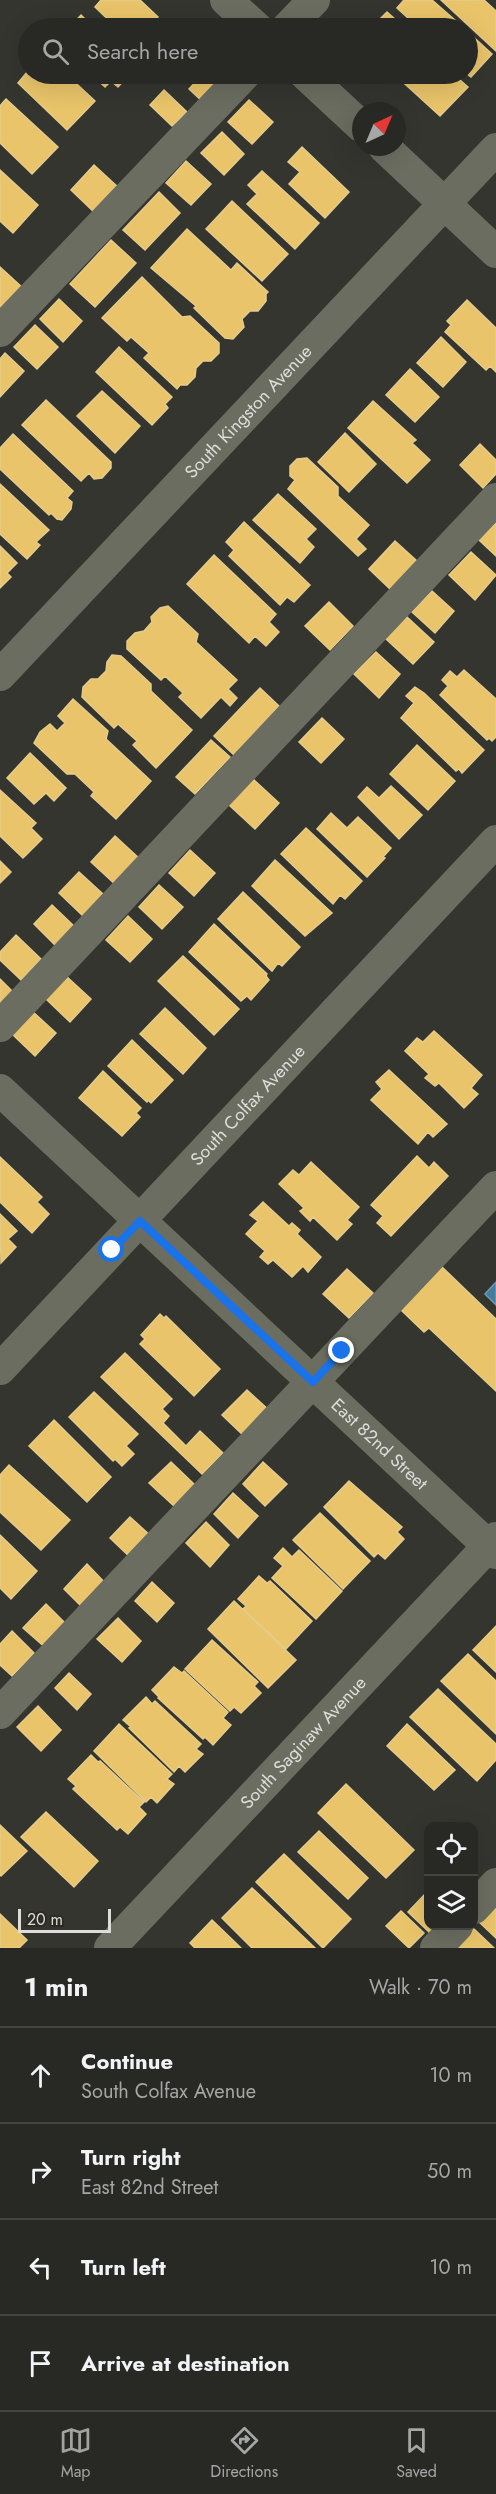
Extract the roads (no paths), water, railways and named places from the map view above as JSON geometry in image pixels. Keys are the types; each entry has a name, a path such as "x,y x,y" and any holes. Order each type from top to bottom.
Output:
{"street":[{"path":"226,0 246,18"},
{"path":"297,18 314,0"},
{"path":"0,331 235,84"},
{"path":"316,84 352,118"},
{"name":"South Kingston Avenue","path":"0,675 496,149"},
{"path":"393,156 496,252"},
{"path":"0,1026 496,499"},
{"name":"South Colfax Avenue","path":"0,1369 496,841"},
{"name":"East 82nd Street","path":"0,1090 313,1382 493,1546"},
{"path":"0,1713 496,1187"},
{"name":"South Saginaw Avenue","path":"110,1948 493,1546"},
{"path":"478,1904 496,1884"},
{"path":"436,1948 453,1930"}]}
